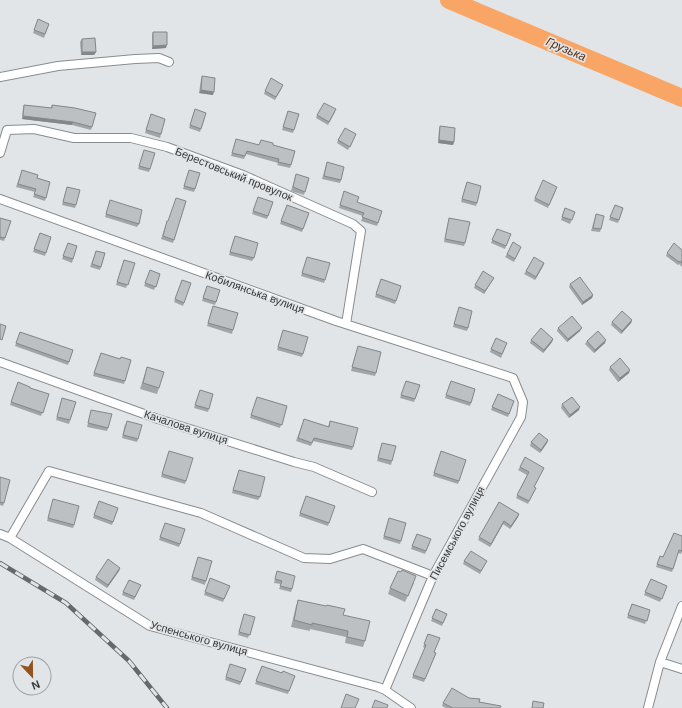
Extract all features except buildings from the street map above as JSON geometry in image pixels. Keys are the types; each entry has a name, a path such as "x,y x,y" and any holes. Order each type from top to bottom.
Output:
{"street":[{"path":"0,77 66,65 158,58 169,62"},
{"name":"Берестовський провулок","path":"0,153 8,130 34,129 74,138 131,138 167,147 243,175 353,224 361,232 346,324"},
{"name":"Кобилянська вулиця","path":"0,198 202,273 346,324 513,378"},
{"name":"Качалова вулиця","path":"0,362 158,419 294,462 314,466 372,492"},
{"name":"Писемського вулиця","path":"386,690 433,576 521,416 523,402 513,378"},
{"path":"10,538 49,471 201,513 304,558 330,559 363,549 433,576"},
{"name":"Успенського вулиця","path":"0,534 10,538 150,626 386,690 412,708"},
{"path":"648,708 660,662 682,606"},
{"path":"660,662 682,669"}],"waterway":[{"name":"Грузька","path":"449,0 682,98"}],"railway":[{"path":"0,563 66,603 129,661 167,708"}]}
